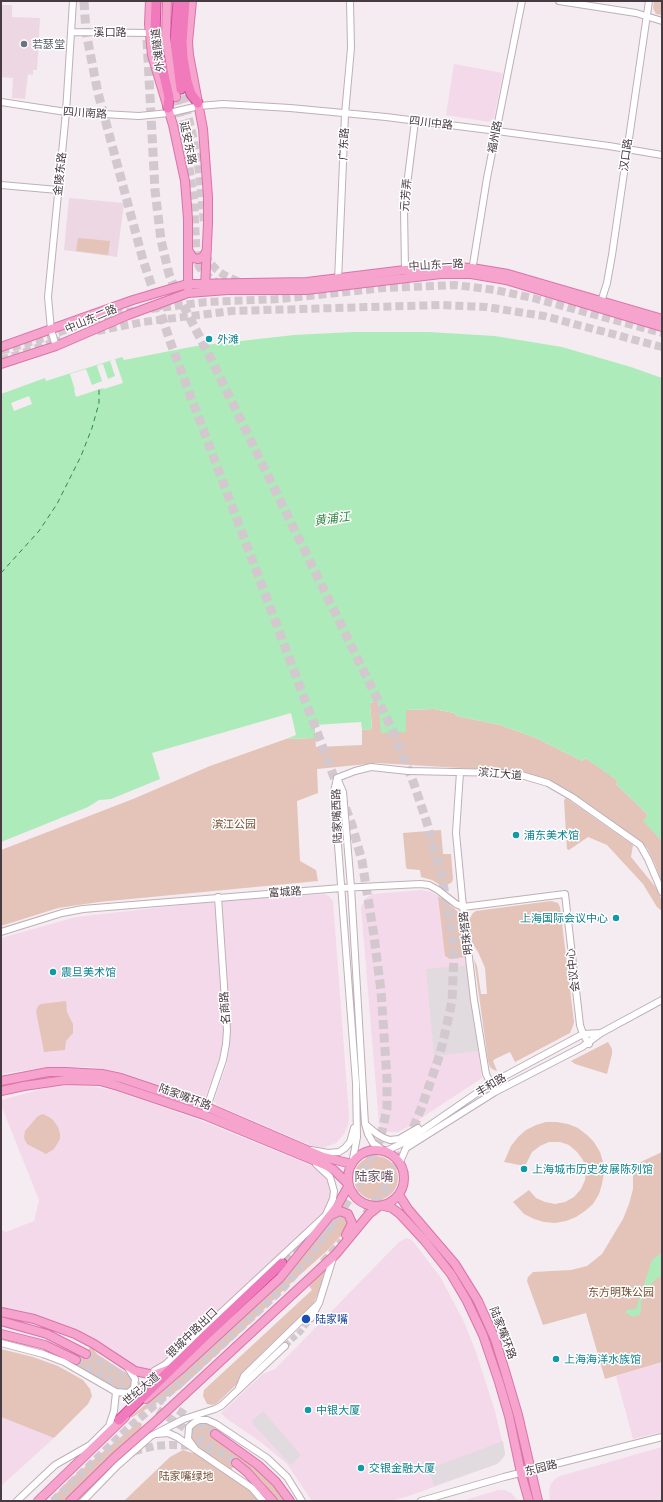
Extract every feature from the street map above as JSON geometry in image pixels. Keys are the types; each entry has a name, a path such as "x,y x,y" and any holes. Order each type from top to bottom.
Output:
{"highway":[{"path":"156,1 155,35 169,97 169,111"},
{"path":"161,1 155,35 179,93"},
{"path":"178,1 179,93"},
{"path":"185,1 178,42 183,58 186,81 191,94 199,105"},
{"name":"银城中路出口","path":"119,1420 282,1263"}],"main road":[{"path":"150,1 155,35"},
{"name":"外滩隧道","path":"167,1 166,38 179,93"},
{"name":"外滩隧道","path":"173,1 170,28 171,46 179,93"},
{"name":"延安东路","path":"192,1 188,42 189,55 193,84 199,105 203,129 208,197 205,292"},
{"name":"延安东路","path":"169,111 184,181 188,219 188,293"},
{"path":"188,248 191,256 198,259 205,255 207,248"},
{"name":"中山东一路","path":"205,292 306,290 406,270 452,267 662,319"},
{"name":"中山东一路","path":"205,283 338,283 472,271"},
{"name":"中山东二路","path":"1,347 158,292 187,284 205,283"},
{"name":"中山东二路","path":"1,364 56,346 128,315 188,293 205,292"},
{"name":"中山东一路","path":"601,305 662,327"},
{"name":"陆家嘴环路","path":"1,1081 48,1072 82,1072 121,1078 207,1107 323,1156 352,1164"},
{"name":"陆家嘴环路","path":"1,1091 49,1081 100,1081 204,1115 310,1159 334,1170 349,1185"},
{"path":"70,1501 115,1457 156,1421 338,1251 369,1214 381,1206 392,1202 399,1195 405,1178 404,1170 400,1162 394,1155 385,1151 367,1151 359,1156 352,1164 348,1178 349,1185 356,1199 370,1206 381,1206"},
{"name":"世纪大道","path":"36,1501 107,1433 180,1370 280,1278 292,1265 322,1225 344,1195 349,1185"},
{"name":"陆家嘴环路","path":"399,1195 408,1209 455,1264 478,1301 506,1370 538,1501"},
{"name":"陆家嘴环路","path":"381,1206 392,1208 400,1214 424,1240 451,1274 467,1301 482,1335 499,1382 509,1416 521,1473 529,1501"},
{"path":"328,1215 343,1211 348,1214 352,1220 351,1227 341,1241 338,1251"},
{"path":"1,1312 38,1321 75,1334 110,1354 128,1368 142,1374 159,1374 173,1367"},
{"path":"1,1321 47,1334 86,1354"},
{"path":"1,1334 45,1345 76,1360"},
{"name":"世纪大道","path":"36,1501 42,1492 90,1445 119,1420"},
{"path":"215,1434 258,1465 276,1482 290,1501"},
{"path":"236,1463 247,1472 273,1501"}],"street":[{"name":"金陵东路","path":"56,346 51,330 48,297 66,112 73,1"},
{"name":"广东路","path":"338,283 345,114 351,48 350,1"},
{"name":"福州路","path":"472,271 496,131 522,1"},
{"path":"559,1 636,13 662,21"},
{"name":"汉口路","path":"601,305 612,255 626,150 649,1"},
{"name":"溪口路","path":"71,32 155,35"},
{"name":"四川南路","path":"1,102 66,112 139,116 199,105"},
{"name":"四川中路","path":"199,105 231,104 290,108 414,121 609,146 662,155"},
{"name":"元芳弄","path":"406,270 404,209 414,121"},
{"path":"1,185 58,190"},
{"name":"滨江大道","path":"337,778 355,771 372,767 408,771 512,774 540,780 558,788 640,845 648,859 662,892"},
{"name":"明珠塔路","path":"460,772 456,834 463,906 474,1000 486,1074 495,1092"},
{"name":"陆家嘴西路","path":"337,778 344,792 365,1124 368,1134 374,1142 385,1151"},
{"name":"陆家嘴西路","path":"337,778 334,792 356,1076 357,1137 352,1164"},
{"name":"富城路","path":"1,932 62,913 83,909 351,887 420,884 429,885 456,904 463,906"},
{"name":"会议中心","path":"463,906 565,894 580,1025 589,1044"},
{"name":"名商路","path":"204,1115 223,1060 227,1030 218,897"},
{"name":"丰和路","path":"400,1162 406,1148 495,1092 589,1044 601,1033 662,1000"},
{"name":"丰和路","path":"385,1151 407,1141 490,1084 583,1034 601,1033"},
{"path":"308,1149 334,1153 345,1148 350,1142 357,1115"},
{"path":"365,1124 377,1134 390,1140 412,1132 429,1121 436,1121"},
{"path":"142,1374 156,1370 166,1364 328,1215 333,1199 333,1184 330,1177 310,1159"},
{"path":"311,1318 319,1303 330,1266 338,1251"},
{"path":"238,1391 244,1376 319,1303"},
{"path":"1,1343 43,1354 59,1360 116,1392 128,1393 134,1388 135,1379 128,1368"},
{"path":"83,1501 117,1466 151,1436 160,1430 184,1419 215,1409 238,1391 285,1346"},
{"path":"17,1501 55,1465 90,1445 109,1426 114,1411 116,1392"},
{"path":"196,1450 188,1439 189,1427 199,1420 207,1420 216,1424 267,1458 287,1477 302,1501"},
{"path":"151,1436 159,1433 168,1433 252,1488 263,1501"},
{"name":"东园路","path":"420,1501 531,1470 662,1437"}],"shaded area":[{"path":"1,5 12,5 12,17 40,18 37,70 33,70 33,75 28,74 25,99 12,98 13,78 1,77"},
{"path":"454,64 503,73 494,118 489,122 446,115"},
{"path":"69,198 124,203 117,257 64,250"},
{"path":"422,890 431,892 440,897 458,911 460,916 482,1078 406,1128 398,1132 388,1132 382,1129 379,1124 361,907 365,899 372,894"},
{"path":"325,894 333,901 349,1115 348,1125 344,1134 336,1143 323,1148 314,1147 217,1105 214,1101 227,1063 230,1044 222,900"},
{"path":"215,901 224,1030 220,1060 205,1097 198,1099 121,1072 88,1067 49,1067 1,1074 1,938 76,917"},
{"path":"466,965 478,1051 434,1056 426,969"},
{"path":"74,1085 113,1090 197,1119 315,1167 329,1180 332,1197 325,1213 179,1350 156,1369 149,1371 141,1371 70,1329 37,1316 1,1308 1,1230 6,1232 34,1221 39,1200 1,1105 1,1100 50,1087"},
{"path":"406,1238 412,1240 441,1278 464,1322 476,1352 495,1411 505,1454 497,1464 406,1497 389,1501 312,1501 287,1464 262,1443 227,1419 221,1413 263,1374 275,1369 399,1242"},
{"path":"662,1362 662,1432 633,1439 616,1376"},
{"path":"263,1411 301,1455 291,1465 251,1422"},
{"path":"1,1417 54,1438 1,1486"},
{"path":"503,1441 505,1454 497,1464 434,1486 429,1469"},
{"path":"662,1447 662,1501 550,1501 549,1490 551,1484 560,1476"},
{"path":"498,1490 505,1490 511,1493 518,1501 462,1501"}],"green space":[{"path":"654,1 662,1 662,15 656,14 653,8"},
{"path":"78,238 110,241 108,255 76,251"},
{"name":"滨江公园","path":"378,701 382,733 406,710 434,709 454,713 457,716 500,725 536,738 582,761 585,758 618,781 616,784 648,815 644,821 662,841 662,883 647,848 641,842 568,790 547,779 511,771 377,763 317,769 318,793 297,801 300,861 316,870 318,881 99,902 58,908 1,926 1,850 133,799 210,766 286,739 315,738 316,747 362,745 362,730 372,729 370,703"},
{"path":"566,798 633,845 631,857 658,890 662,902 662,911 657,907 643,884 607,845 588,837 569,850 567,849 564,800"},
{"path":"441,830 443,854 451,854 453,879 449,884 440,885 432,880 421,877 420,870 407,869 403,833"},
{"path":"438,896 459,914 465,957 450,959 445,956"},
{"path":"551,901 558,903 560,907 574,1022 573,1026 570,1033 515,1062 510,1052 495,1059 493,1061 497,1071 490,1067 488,1061 474,959 477,966 481,994 487,994 485,968 471,940 469,920 476,911"},
{"path":"66,1001 67,1012 73,1024 73,1033 66,1041 65,1050 44,1052 36,1011 38,1006 41,1004"},
{"path":"608,1042 612,1049 612,1054 607,1074 575,1064 571,1061"},
{"path":"43,1114 53,1120 58,1127 60,1134 60,1139 54,1149 46,1154 27,1144 24,1138 25,1131 38,1116"},
{"path":"546,1122 568,1124 578,1128 587,1135 594,1142 600,1152 604,1173 599,1194 593,1204 576,1217 555,1223 544,1222 524,1214 513,1202 529,1190 536,1198 555,1204 565,1202 574,1197 581,1189 585,1180 586,1170 583,1160 577,1152 569,1145 560,1142 549,1142 532,1152 525,1166 504,1162 511,1146 518,1137 526,1130"},
{"name":"东方明珠公园","path":"662,1152 662,1362 605,1379 586,1313 543,1325 527,1281 528,1277 533,1272 571,1270 587,1266 602,1254 623,1219 629,1204 633,1189 633,1175 630,1167"},
{"path":"372,1156 380,1156 385,1157 392,1162 397,1169 397,1187 392,1194 385,1199 372,1200 364,1197 357,1190 354,1182 354,1174 357,1166 364,1159"},
{"path":"342,1213 347,1215 350,1223 346,1230 329,1249 292,1282 180,1389 131,1418 130,1417 176,1380 289,1273 333,1217"},
{"path":"325,1270 320,1289 312,1307 279,1344 216,1404 207,1404 203,1396 204,1390 312,1290 309,1286"},
{"path":"91,1346 97,1354 129,1375 132,1378 132,1386 127,1390 121,1390 73,1364 79,1354 84,1356"},
{"path":"1,1349 33,1357 58,1366 83,1380 90,1389 92,1396 88,1404 54,1438 1,1417"},
{"path":"204,1421 218,1428 213,1438 264,1475 285,1501 277,1501 263,1482 239,1460 230,1471 198,1449 190,1435 191,1429 196,1424"},
{"path":"139,1422 142,1424 141,1428 64,1501 50,1501 68,1481"},
{"name":"陆家嘴绿地","path":"183,1450 196,1454 221,1468 251,1491 260,1501 124,1501 170,1457"}],"water":[{"name":"黄浦江","path":"353,332 429,332 495,336 562,347 631,367 662,378 662,841 643,821 648,815 616,784 618,781 585,758 582,761 536,738 500,725 457,716 454,713 434,709 406,710 406,732 381,733 378,701 370,703 372,729 362,730 361,722 315,725 315,738 286,739 296,735 291,713 152,753 160,779 111,799 99,800 88,807 1,842 1,394 45,378 46,381 122,357 124,360 196,346 294,335"},
{"path":"662,1252 662,1275 647,1289 641,1302 641,1311 639,1315 633,1317 626,1313 626,1310 635,1309 637,1306 652,1260"}],"pier":[{"path":"115,359 123,383 76,397 70,374 86,369 92,385 102,381 97,366 98,365 103,364 108,379 115,376 110,361"},
{"path":"29,396 32,404 14,411 11,403"}],"ferry route":[{"path":"1,573 39,531 57,504 81,456 92,428 99,403 99,389"}],"tunnel":[{"path":"84,1 86,32 98,93 143,260 171,344 352,825 362,861 374,936 381,991 387,1079 387,1109 380,1140 358,1184 335,1221 282,1263"},
{"path":"147,40 155,190 161,240 169,274 392,729 414,784 427,823 442,877 452,934 454,956 452,1001 438,1060 409,1138"},
{"path":"183,95 197,155 204,223"},
{"path":"176,97 185,137 194,200 197,262 205,274 219,284"},
{"path":"206,254 209,262 217,270 224,275 242,283"},
{"path":"151,309 206,302 280,299 384,288 455,285 495,290 533,298 662,333"},
{"path":"97,331 143,322 231,311 441,305 486,307 544,316 662,347"},
{"path":"1,351 47,337 91,320 134,311"},
{"path":"1,360 61,340"},
{"path":"366,1214 385,1189 402,1153"},
{"path":"53,1501 124,1432 196,1369 283,1288 310,1257 335,1221"},
{"path":"323,1262 342,1241"},
{"path":"285,1346 301,1331 311,1318"},
{"path":"86,1354 139,1385 215,1434"},
{"path":"76,1360 131,1392 236,1463"},
{"path":"113,1463 131,1452 155,1446 194,1446 214,1452"}],"place":[{"name":"若瑟堂","path":"24,44"},
{"name":"外滩","path":"209,339"},
{"name":"浦东美术馆","path":"516,835"},
{"name":"上海国际会议中心","path":"616,918"},
{"name":"震旦美术馆","path":"53,972"},
{"name":"上海城市历史发展陈列馆","path":"524,1169"},
{"name":"陆家嘴","path":"306,1319"},
{"name":"上海海洋水族馆","path":"556,1359"},
{"name":"中银大厦","path":"308,1410"},
{"name":"交银金融大厦","path":"361,1468"}],"district":[{"name":"陆家嘴","path":"374,1177"}]}
